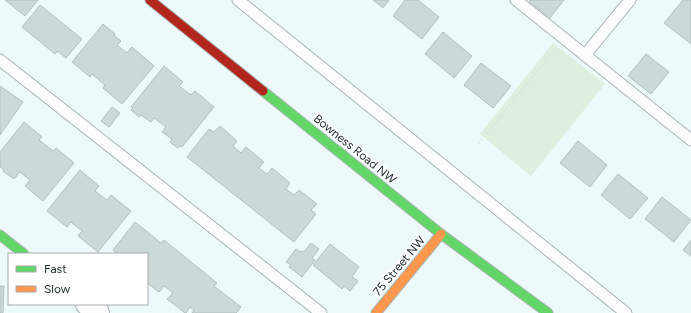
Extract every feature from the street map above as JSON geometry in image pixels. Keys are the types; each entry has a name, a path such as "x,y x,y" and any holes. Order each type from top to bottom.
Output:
{"street":[{"name":"Bowness Road NW","path":"150,0 441,234 548,313"},
{"name":"75 Street NW","path":"376,313 441,234"},
{"path":"0,235 23,253"},
{"path":"88,305 98,313"}],"lane":[{"path":"238,0 626,313"},
{"path":"516,0 691,140"},
{"path":"585,55 630,0"},
{"path":"0,60 321,313"}],"path":[{"path":"479,143 564,38"}],"green space":[{"path":"553,43 605,84 531,176 480,134"}],"building":[{"path":"5,0 38,0 25,16"},
{"path":"373,0 389,0 383,8"},
{"path":"405,0 418,0 439,17 422,39 393,16"},
{"path":"564,0 550,18 529,1"},
{"path":"683,0 691,0 691,44 664,23"},
{"path":"40,5 82,39 66,58 57,51 55,54 22,27"},
{"path":"103,24 121,41 117,45 127,53 132,47 154,66 122,104 103,88 105,85 92,74 90,77 72,62"},
{"path":"443,32 472,56 454,78 425,54"},
{"path":"646,54 669,72 651,94 628,76"},
{"path":"481,63 511,86 493,108 464,85"},
{"path":"164,66 183,82 179,86 191,95 195,91 214,107 182,147 180,146 178,148 170,142 172,139 162,132 166,127 154,118 151,122 141,115 139,117 131,110 133,108 131,107"},
{"path":"0,86 23,102 0,135"},
{"path":"112,107 120,113 109,127 101,121"},
{"path":"24,122 42,137 39,140 53,151 56,148 74,163 43,201 25,186 30,180 20,172 14,179 0,167 0,152"},
{"path":"220,126 237,141 233,146 241,153 246,147 264,162 259,168 267,174 272,168 290,183 286,189 294,195 299,190 317,204 311,210 316,214 294,242 187,157 209,129 214,132"},
{"path":"578,141 607,165 590,187 560,163"},
{"path":"80,170 99,186 95,191 107,200 111,195 131,211 98,252 78,236 82,231 71,222 67,227 47,211"},
{"path":"618,174 648,198 630,219 601,195"},
{"path":"662,197 691,220 674,242 645,219"},
{"path":"135,222 161,243 164,240 217,283 214,286 241,307 236,313 192,313 194,310 190,307 185,313 167,299 173,293 164,286 159,292 148,284 148,253 116,253 113,250"},
{"path":"691,240 691,256 683,250"},
{"path":"311,243 319,249 312,258 315,260 302,277 289,267 291,265 286,262 296,249 304,252"},
{"path":"330,244 359,267 352,277 358,281 350,291 344,286 342,289 313,265"},
{"path":"0,286 4,286 3,313 0,313"}],"traffic: fast":[{"path":"263,91 441,234 548,313"},
{"path":"0,235 23,253"}],"traffic: slow":[{"path":"376,313 441,234"}],"traffic: jam":[{"path":"150,0 263,91"}]}
